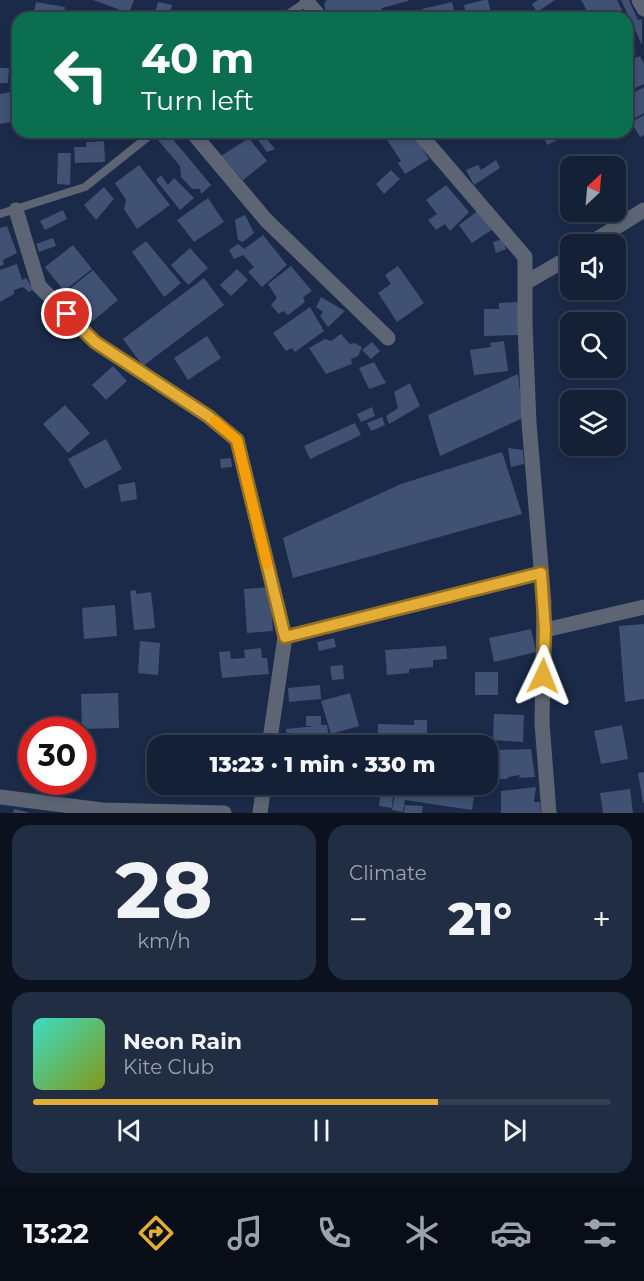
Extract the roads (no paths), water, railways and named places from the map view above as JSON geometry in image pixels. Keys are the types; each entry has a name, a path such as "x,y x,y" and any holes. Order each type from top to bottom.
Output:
{"street":[{"path":"639,0 644,9"},
{"path":"197,138 266,219 388,338"},
{"path":"423,138 525,257 529,423 545,630 542,723 549,813"},
{"path":"16,210 39,286 95,342 208,416 237,440 285,637 271,735"},
{"path":"605,234 644,210"},
{"path":"525,283 560,263"},
{"path":"285,637 541,573"},
{"path":"545,630 644,607"},
{"path":"260,813 262,795"},
{"path":"0,797 101,812 224,813"}],"lane":[{"path":"291,12 308,1"},
{"path":"0,214 85,187 146,138"}]}
